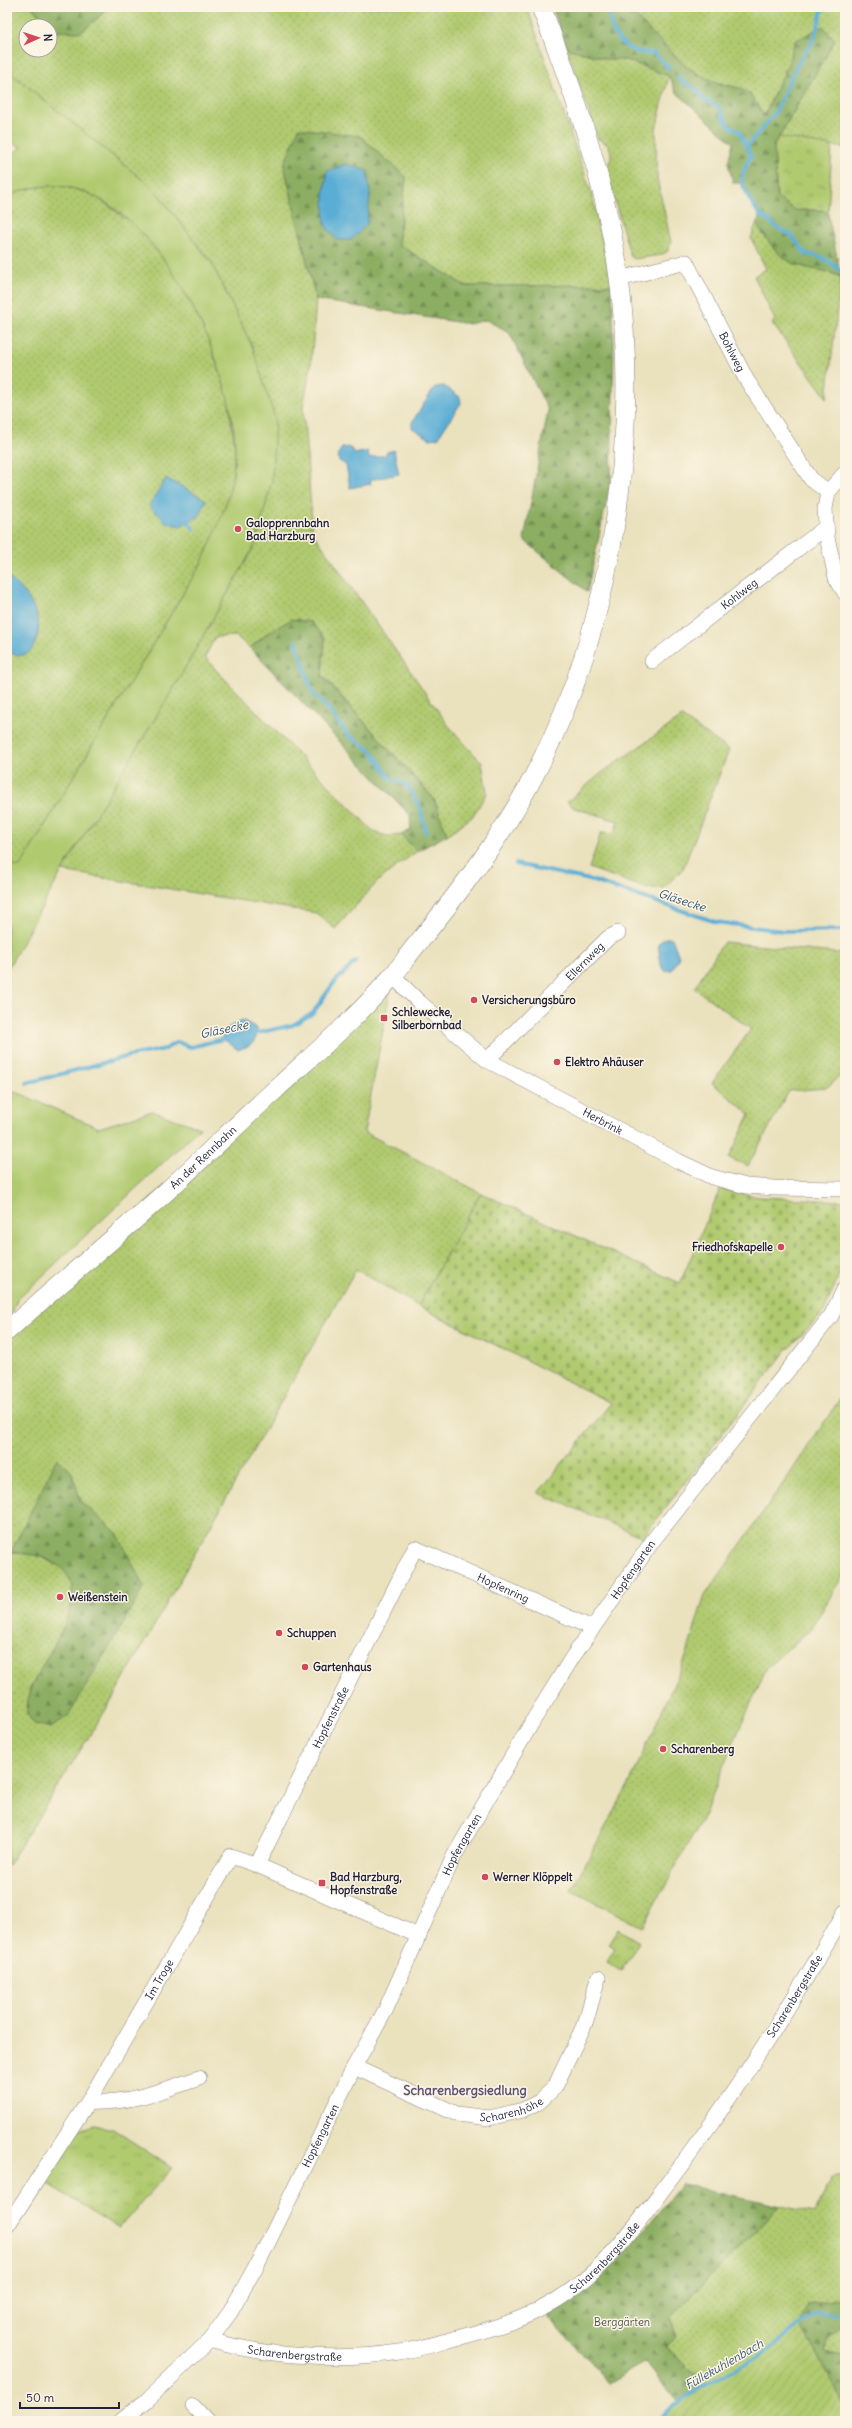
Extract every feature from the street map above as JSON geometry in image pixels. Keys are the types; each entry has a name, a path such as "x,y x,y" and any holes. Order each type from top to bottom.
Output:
{"main road":[{"name":"An der Rennbahn","path":"7,1331 165,1192 340,1029 393,976 437,921 515,809 538,767 559,721 582,658 600,597 613,532 621,472 625,403 619,279 599,180 587,137 541,7"}],"street":[{"name":"Bohlweg","path":"619,279 686,262 746,379 811,479 828,492"},
{"path":"841,476 828,492 825,509 826,527 836,578 845,593"},
{"name":"Kohlweg","path":"652,661 826,527"},
{"name":"Ellernweg","path":"487,1060 608,938 618,933"},
{"name":"Herbrink","path":"393,976 418,1001 487,1060 622,1132 712,1177 746,1186 845,1189"},
{"name":"Hopfengarten","path":"121,2421 146,2401 210,2340 244,2289 354,2067 386,2009 458,1849 534,1719 592,1628 654,1538 831,1316 845,1288"},
{"name":"Hopfenring","path":"415,1548 592,1628"},
{"name":"Hopfenstraße","path":"257,1865 415,1548"},
{"name":"Im Troge","path":"7,2226 88,2102 231,1856 257,1865"},
{"path":"257,1865 419,1936"},
{"name":"Scharenbergstraße","path":"210,2340 235,2347 314,2357 400,2352 486,2330 537,2311 569,2292 596,2269 631,2231 710,2128 783,2019 845,1912"},
{"name":"Scharenhöhe","path":"354,2067 457,2114 489,2118 523,2110 539,2102 555,2087 586,2021 598,1978"},
{"path":"88,2102 119,2102 169,2089 199,2078"},
{"path":"193,2406 207,2421"}],"green space":[{"path":"7,7 32,7 42,18 18,18 18,58 58,58 58,29 102,14 106,7 527,7 592,195 612,285 465,286 398,244 406,177 360,136 284,165 316,300 311,365 303,407 313,533 448,725 482,763 487,793 472,817 447,835 434,799 322,675 325,638 269,632 250,648 236,636 215,637 205,657 217,671 374,832 387,836 401,835 417,851 378,881 335,929 316,913 62,871 173,689 256,543 253,348 211,262 154,189 7,70"},
{"path":"32,7 106,7 102,14 81,32 58,31 58,18 42,18"},
{"path":"552,7 632,7 634,15 687,67 713,82 739,88 751,95 764,116 787,67 795,41 823,26 835,40 774,145 777,197 795,210 823,210 828,214 841,277 790,262 774,248 756,224 760,215 742,183 733,183 728,163 733,143 676,92 669,76 626,60 606,59 567,48"},
{"path":"632,7 845,7 845,148 779,137 835,40 795,41 787,67 764,116 757,105 749,97 729,86 696,74 686,67 634,15"},
{"path":"567,48 606,59 626,60 669,76 656,129 657,178 671,242 668,251 661,255 634,259 630,255 606,169 609,164 611,151 607,144 598,139"},
{"name":"Galopprennbahn Bad Harzburg","path":"7,70 154,189 211,262 253,348 275,419 272,480 256,543 173,689 62,871 7,970 7,865 20,867 202,562 229,494 235,450 231,413 219,369 201,323 177,279 147,239 114,208 77,190 38,187 26,189 7,197 7,157 22,147 7,141"},
{"path":"299,128 360,136 406,177 398,244 465,286 612,285 614,345 611,480 587,592 524,540 548,410 509,332 486,320 469,324 316,300 284,165"},
{"path":"779,137 832,146 828,214 823,210 795,210 777,197 774,145"},
{"path":"55,184 92,194 139,228 177,277 207,335 228,397 235,449 232,484 223,515 202,562 20,867 7,865 7,197 17,191"},
{"path":"756,224 779,254 841,277 827,398 772,323 775,320 754,276 766,269 751,238"},
{"path":"292,619 311,622 325,638 322,676 434,799 447,835 417,851 401,835 411,830 410,815 250,648 269,632"},
{"path":"682,717 729,750 683,869 664,888 645,888 589,868 601,833 614,834 618,821 574,808 567,802 604,771"},
{"path":"724,942 845,954 845,1072 826,1088 789,1091 748,1166 729,1158 750,1114 712,1083 751,1029 694,988"},
{"path":"393,976 364,1132 481,1193 418,1306 356,1269 112,1700 7,1867 7,1331","holes":["71,1471 81,1502 117,1533 58,1638 69,1612 72,1595 71,1580 63,1569 41,1557","58,1638 44,1665 29,1691"]},
{"path":"7,1088 99,1128 152,1111 200,1128 17,1300 7,1325"},
{"path":"720,1189 759,1197 845,1201 844,1244 839,1275 824,1312 785,1352 643,1537 538,1493 611,1403 418,1306 481,1193 680,1283"},
{"path":"845,1391 845,1572 811,1629 767,1667 731,1748 705,1814 642,1927 571,1890 630,1782 686,1657 704,1597 789,1475"},
{"path":"57,1458 71,1471 81,1502 117,1533 144,1587 69,1715 51,1728 34,1724 27,1714 28,1696 38,1674 59,1637 67,1618 72,1599 71,1582 61,1568 41,1557 11,1552"},
{"path":"618,1929 639,1942 621,1971 606,1962 615,1948 609,1944"},
{"path":"94,2125 113,2129 172,2168 119,2228 44,2181 79,2130"},
{"path":"833,2177 845,2177 845,2298 807,2304 800,2324 764,2354 708,2385 666,2347 677,2338 669,2318 781,2206 814,2213"},
{"name":"Berggärten","path":"682,2184 781,2206 669,2318 677,2338 666,2347 708,2385 678,2403 645,2362 609,2383 547,2316 593,2285 621,2257"},
{"path":"845,2298 845,2324 827,2339 825,2353 845,2356 845,2407 800,2324 807,2304"},
{"path":"800,2324 845,2407 845,2421 658,2421 684,2398 764,2354"},
{"path":"845,2324 845,2356 825,2354 827,2339"}],"water":[{"path":"346,164 367,171 370,194 367,224 351,240 337,240 325,225 324,196 327,171"},
{"path":"444,386 460,397 461,403 438,438 430,439 412,428 412,422 435,387"},
{"path":"348,447 353,450 354,454 368,451 369,458 386,455 386,452 394,450 399,474 370,480 371,484 350,488 346,465 339,461 338,454 342,448"},
{"path":"166,478 206,500 198,517 180,526 166,522 149,506"},
{"path":"7,577 12,580 27,596 34,608 38,621 38,631 34,646 23,655 11,653 7,648"},
{"path":"665,938 672,938 679,957 672,970 665,971 661,965 658,944"},
{"path":"242,1020 257,1028 257,1033 255,1040 252,1043 238,1050 222,1038 224,1030"}],"waterway":[{"name":"Gläsecke","path":"611,7 610,17 612,26 620,41 635,51 654,53 669,68"},
{"path":"748,145 775,113 797,65 814,39 823,7"},
{"name":"Gläsecke","path":"678,76 684,83 694,87 705,100 718,106 728,125 739,131 751,156 744,170 742,183 750,200 760,215 776,227 791,235 806,254 818,256 828,261 845,275"},
{"path":"184,518 194,529"},
{"path":"296,641 313,694 326,706 348,735 372,751 389,777 408,786 420,807 426,832"},
{"name":"Gläsecke","path":"516,864 594,881 716,922 783,931 845,930"},
{"name":"Gläsecke","path":"253,1034 293,1025 313,1013 333,984 356,961"},
{"name":"Gläsecke","path":"27,1083 129,1056 165,1049 177,1042 191,1047 227,1038"},
{"name":"Füllekuhlenbach","path":"658,2421 684,2398 764,2354 800,2324 818,2314 845,2315"}],"place":[{"name":"Galopprennbahn Bad Harzburg","path":"238,529"},
{"name":"Versicherungsbüro","path":"474,1000"},
{"name":"Schlewecke, Silberbornbad","path":"384,1018"},
{"name":"Elektro Ahäuser","path":"557,1062"},
{"name":"Friedhofskapelle","path":"781,1247"},
{"name":"Weißenstein","path":"60,1597"},
{"name":"Schuppen","path":"279,1633"},
{"name":"Gartenhaus","path":"305,1667"},
{"name":"Scharenberg","path":"663,1749"},
{"name":"Werner Klöppelt","path":"485,1877"},
{"name":"Bad Harzburg, Hopfenstraße","path":"322,1883"}],"district":[{"name":"Scharenbergsiedlung","path":"465,2090"}]}
